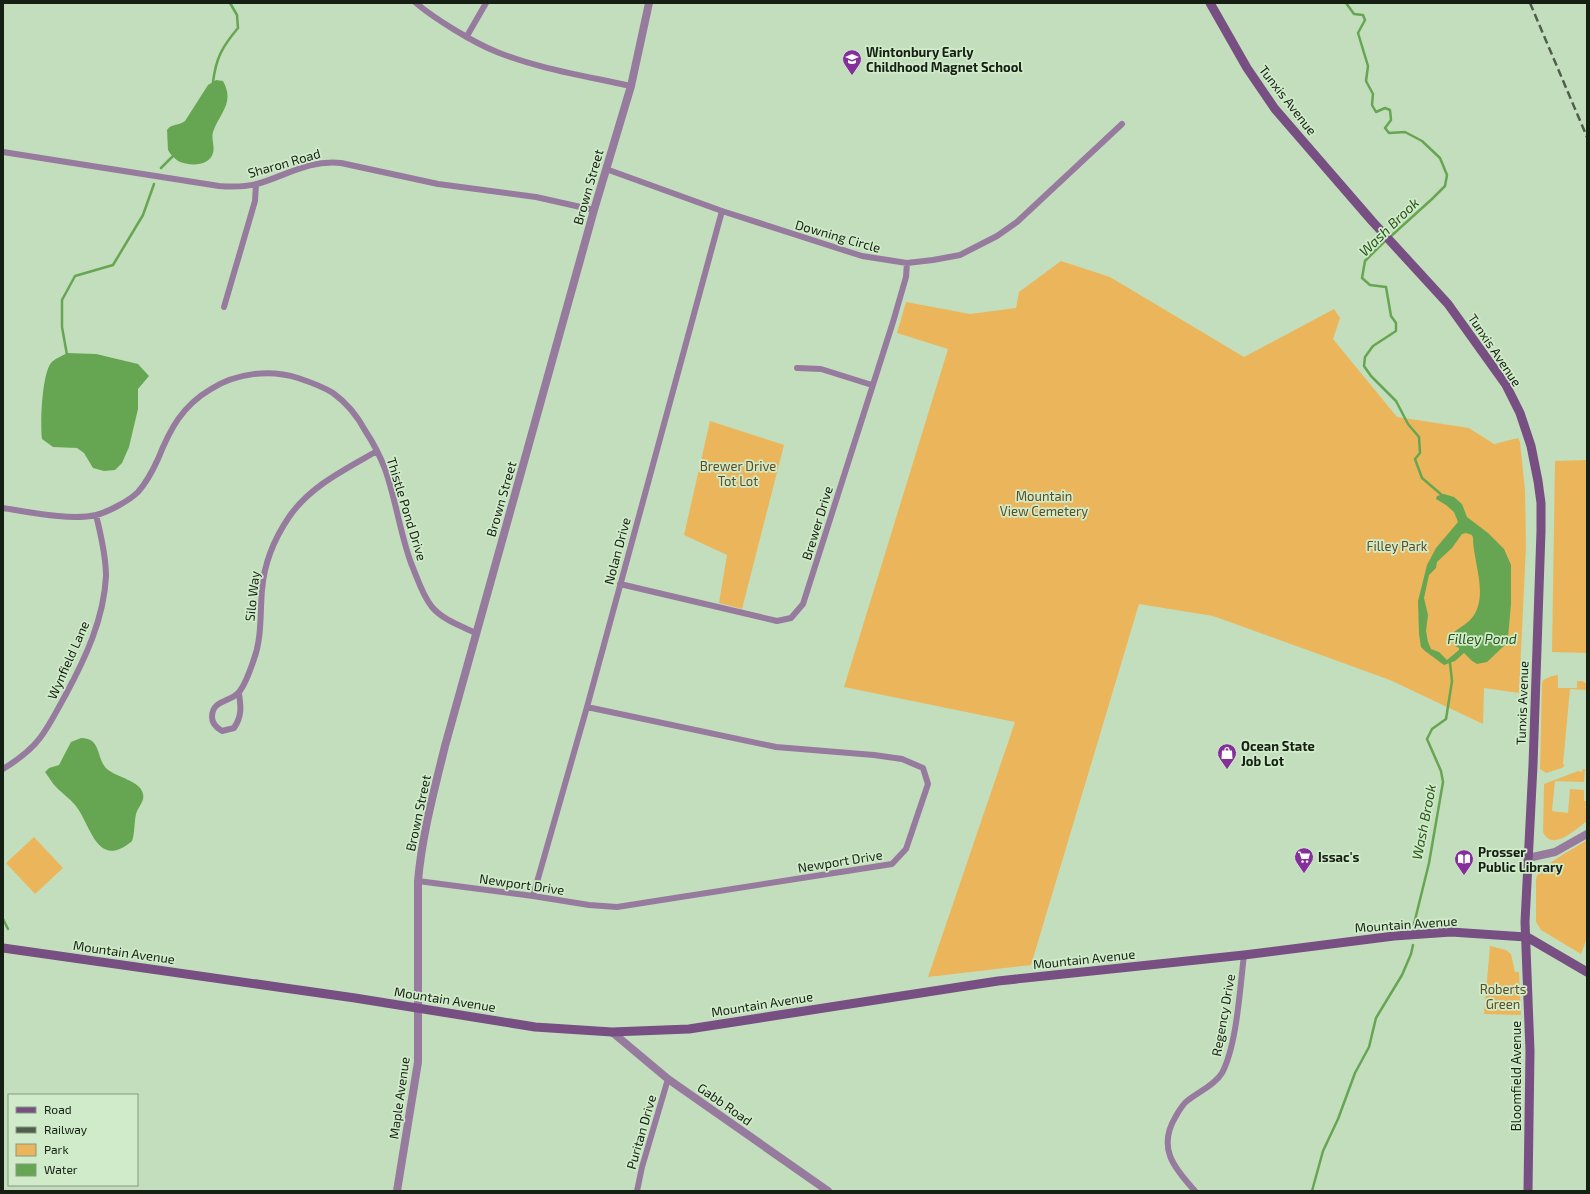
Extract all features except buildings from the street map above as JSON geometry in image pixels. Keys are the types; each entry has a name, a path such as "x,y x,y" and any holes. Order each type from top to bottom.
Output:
{"main road":[{"name":"Tunxis Avenue","path":"1210,3 1247,68 1275,109 1448,304 1506,384 1520,413 1531,446 1541,503 1533,765 1525,922 1526,937"},
{"name":"Mountain Avenue","path":"3,948 418,1008 535,1027 612,1032 689,1029 998,981 1244,956 1394,936 1452,932 1526,937"},
{"path":"1526,937 1587,972"},
{"name":"Bloomfield Avenue","path":"1526,937 1530,1051 1528,1191"}],"street":[{"path":"416,3 424,10 496,52 522,60 631,86"},
{"path":"467,36 486,3"},
{"name":"Brown Street","path":"418,1008 418,880 420,852 426,819 476,633 594,210 631,86 649,3"},
{"name":"Downing Circle","path":"606,169 722,211 862,256 907,263 960,255 997,236 1017,222 1122,124"},
{"name":"Sharon Road","path":"3,152 220,186 240,187 256,184 305,166 328,162 341,163 438,184 536,197 594,210"},
{"path":"224,307 255,201 256,184"},
{"name":"Nolan Drive","path":"533,896 587,707 722,211"},
{"name":"Brewer Drive","path":"620,584 777,621 792,618 804,604 906,277 907,263"},
{"path":"797,368 821,369 872,384"},
{"name":"Thistle Pond Drive","path":"3,508 73,518 96,515 117,507 138,492 153,470 176,420 193,402 211,388 230,379 270,373 290,375 332,392 347,406 360,422 377,451 385,470 408,553 424,594 432,607 441,615 476,633"},
{"name":"Silo Way","path":"239,694 219,704 214,709 212,720 214,725 222,731 234,728 240,718 241,706 239,694 254,659 260,631 264,580 268,560 278,535 290,516 313,491 377,451"},
{"name":"Wynfield Lane","path":"3,769 40,739 66,693 94,634 104,595 106,575 101,536 96,515"},
{"name":"Newport Drive","path":"418,880 589,905 617,907 892,864 906,849 928,784 923,768 902,759 874,755 776,747 587,707"},
{"path":"1528,858 1555,852 1587,834"},
{"name":"Regency Drive","path":"1195,1191 1173,1164 1168,1152 1167,1139 1172,1124 1185,1102 1213,1083 1222,1074 1228,1060 1234,1034 1244,956"},
{"name":"Maple Avenue","path":"397,1191 418,1062 418,1008"},
{"name":"Gabb Road","path":"612,1032 668,1079 828,1191"},
{"name":"Puritan Drive","path":"637,1191 642,1167 668,1079"}],"green space":[{"path":"1061,261 1110,277 1244,357 1334,309 1340,318 1333,339 1397,417 1469,428 1494,444 1518,438 1520,442 1525,490 1526,546 1519,693 1484,688 1483,724 1390,680 1213,616 1139,604 1031,965 928,977 1015,722 844,687 948,349 897,333 906,302 970,314 1016,308 1019,292"},
{"name":"Brewer Drive Tot Lot","path":"710,421 784,445 742,609 719,603 727,555 684,535"},
{"path":"1587,460 1587,653 1552,652 1555,461"},
{"path":"1558,675 1558,688 1577,688 1577,681 1582,681 1587,684 1587,690 1570,689 1563,764 1565,765 1562,768 1546,773 1540,769 1542,684 1543,680"},
{"path":"1583,769 1585,769 1584,782 1555,781 1552,811 1568,813 1570,789 1584,790 1584,801 1587,801 1587,805 1585,807 1587,809 1587,821 1565,837 1558,840 1547,838 1543,832 1544,784 1578,771 1582,772"},
{"path":"34,837 63,868 35,894 6,863"},
{"path":"1587,840 1587,938 1581,954 1541,930 1536,922 1536,879 1544,868 1550,863"},
{"name":"Roberts Green","path":"1490,946 1506,950 1511,954 1515,972 1519,972 1521,1015 1484,1014"}],"water":[{"path":"216,80 223,81 226,89 227,102 213,132 212,137 214,148 211,158 198,164 182,163 172,156 168,150 167,130 171,126 185,121 208,85"},
{"path":"67,353 96,354 138,364 149,376 138,389 138,409 129,447 122,463 115,470 104,471 93,468 84,453 77,448 53,447 42,439 42,400 48,369 52,362"},
{"name":"Filley Pond","path":"1444,494 1454,497 1462,504 1467,517 1488,533 1504,549 1511,565 1511,604 1508,637 1505,645 1487,662 1477,664 1464,653 1455,661 1444,665 1421,647 1418,601 1427,565 1436,548 1458,522 1454,512 1436,499 1437,496","holes":["1466,533 1472,535 1479,581 1479,603 1469,621 1454,632 1453,639 1455,646 1459,648 1459,650 1447,660 1439,652 1431,649 1428,642 1426,631 1428,615 1424,598 1429,575 1436,568 1437,562 1452,548 1462,534"]},
{"path":"81,738 88,739 96,745 101,760 107,769 133,782 138,786 143,794 142,802 136,814 132,841 121,849 112,851 104,849 98,843 76,806 55,785 45,772 49,768 59,765 71,742"}],"waterway":[{"path":"213,82 218,59 228,41 238,28 237,15 230,3"},
{"name":"Wash Brook","path":"1346,3 1354,14 1363,15 1365,20 1358,33 1368,66 1366,81 1373,94 1372,105 1376,112 1385,108 1390,110 1391,120 1385,128 1389,133 1405,132 1422,141 1440,158 1447,175 1445,186 1390,237"},
{"path":"161,168 175,154"},
{"path":"67,355 62,327 62,300 75,276 113,265 143,215 154,184"},
{"name":"Wash Brook","path":"1386,240 1365,261 1362,278 1370,285 1386,287 1391,316 1396,323 1396,331 1373,346 1365,357 1364,366 1371,376 1396,401 1408,424 1419,437 1420,453 1415,459 1422,478 1443,496"},
{"name":"Wash Brook","path":"1414,924 1429,863 1443,782 1441,771 1427,739 1432,729 1446,719 1452,681 1450,663"},
{"path":"3,919 8,929"},
{"name":"Wash Brook","path":"1312,1191 1323,1151 1338,1119 1355,1073 1369,1047 1376,1018 1402,975 1411,954 1413,945"}],"railway":[{"path":"1530,3 1587,137"}],"place":[{"name":"Wintonbury Early Childhood Magnet School","path":"852,76"},
{"name":"Ocean State Job Lot","path":"1227,770"},
{"name":"Issac's","path":"1304,874"},
{"name":"Prosser Public Library","path":"1464,876"}],"park label":[{"name":"Mountain View Cemetery","path":"1044,504"},
{"name":"Filley Park","path":"1397,546"}]}
